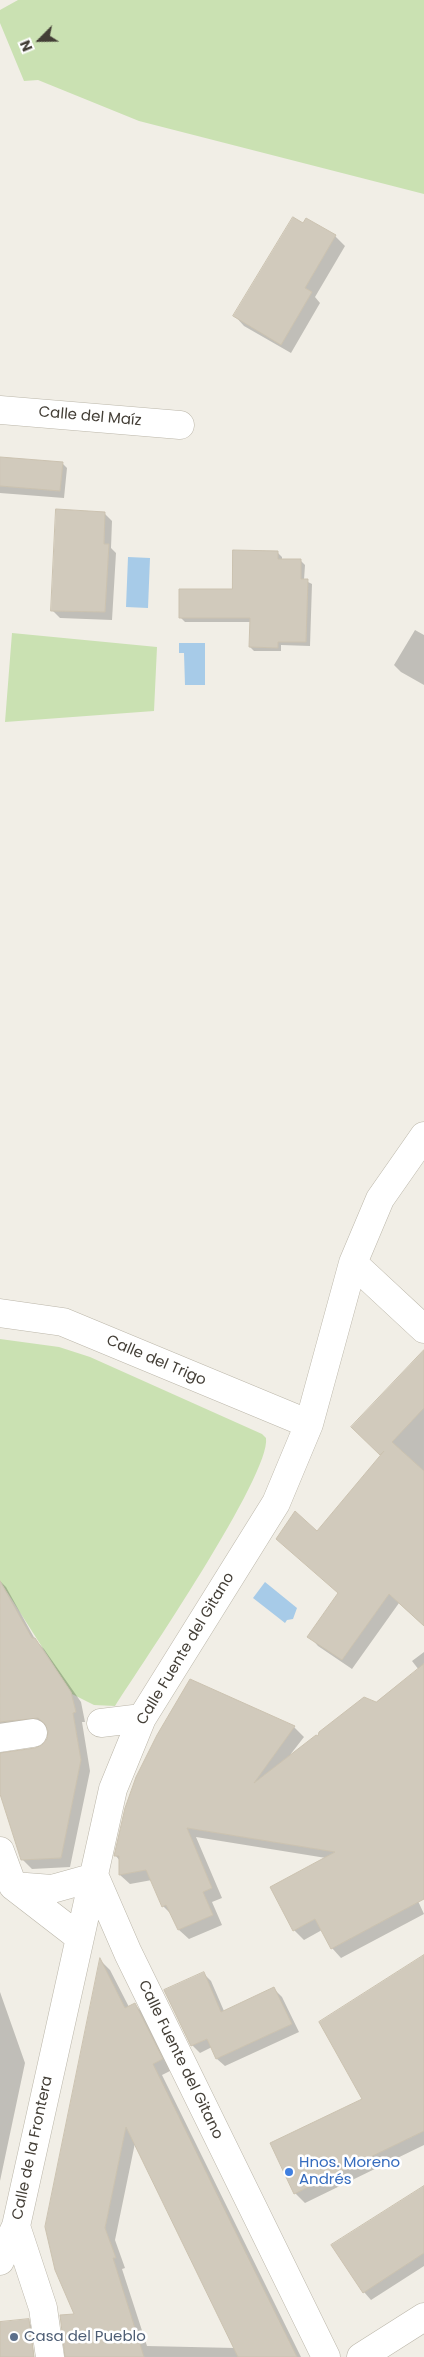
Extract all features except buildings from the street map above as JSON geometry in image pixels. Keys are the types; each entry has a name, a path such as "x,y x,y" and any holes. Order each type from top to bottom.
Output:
{"street":[{"name":"Calle del Maíz","path":"0,410 180,425"},
{"name":"Calle Fuente del Gitano","path":"326,2357 128,1953 95,1877 113,1789 142,1718 276,1503 309,1424 353,1263 380,1199 424,1136"},
{"path":"353,1263 424,1330"},
{"name":"Calle del Trigo","path":"0,1313 63,1322 309,1424"},
{"path":"101,1723 142,1718"},
{"path":"0,1738 33,1733"},
{"path":"0,1851 13,1886 79,1937"},
{"path":"13,1886 52,1889 95,1877"},
{"name":"Calle de la Frontera","path":"50,2357 43,2308 16,2226 79,1937 95,1877"},
{"path":"0,2261 16,2226"},
{"path":"361,2357 424,2317"}],"green space":[{"path":"18,0 424,0 424,194 139,121 38,80 24,81 0,23 0,10"},
{"path":"12,633 157,647 154,711 5,722"},
{"path":"0,1339 59,1347 90,1357 262,1434 266,1438 262,1458 228,1528 176,1613 115,1706 94,1705 72,1694 0,1581"}],"water":[{"path":"128,557 150,558 148,608 126,607"},
{"path":"179,643 205,643 205,685 185,685 184,653 179,653"},
{"path":"265,1582 297,1608 293,1619 287,1620 285,1623 253,1598"}],"place":[{"name":"Hnos. Moreno Andrés","path":"289,2172"},
{"name":"Casa del Pueblo","path":"14,2337"}]}
